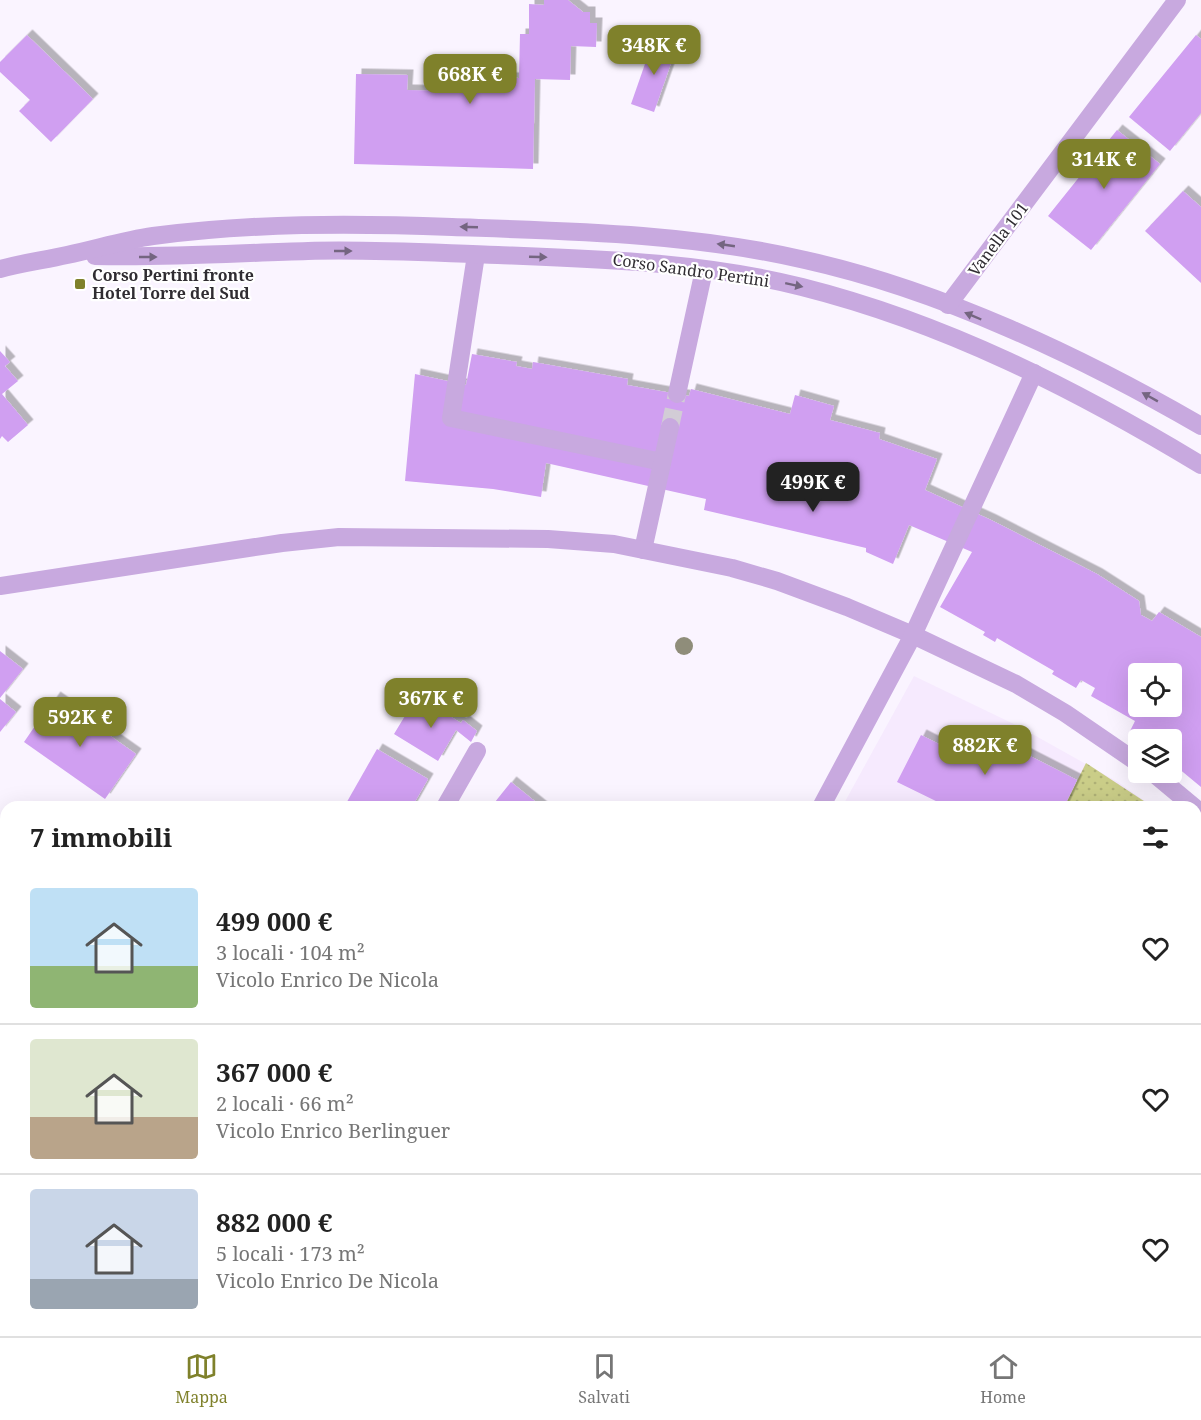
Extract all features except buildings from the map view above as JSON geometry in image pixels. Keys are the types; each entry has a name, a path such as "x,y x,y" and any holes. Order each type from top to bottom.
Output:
{"street":[{"name":"Vanella 101","path":"948,305 1177,0"},
{"name":"Corso Sandro Pertini","path":"0,269 148,237 223,228 308,224 381,224 632,233 739,247 807,260 882,282 948,305 1077,360 1201,426"},
{"name":"Corso Sandro Pertini","path":"69,255 152,257 359,250 629,260 801,286 943,330 1034,373 1133,424 1201,465"},
{"path":"476,255 451,418 662,462"},
{"path":"677,394 704,270"},
{"path":"824,801 913,635 1034,373"},
{"path":"642,550 670,427"},
{"path":"0,586 282,543 339,537 548,538 614,544 732,568 777,581 913,635 1016,684 1065,713 1128,756"},
{"path":"448,801 477,751"},
{"path":"1165,783 1187,801"}],"shaded area":[{"path":"914,676 1018,726 1118,782 1145,801 845,801"}],"green space":[{"path":"1086,763 1144,801 1067,801"}],"tunnel":[{"path":"670,427 677,394"}],"place":[{"name":"Corso Pertini fronte Hotel Torre del Sud","path":"80,284"}]}
